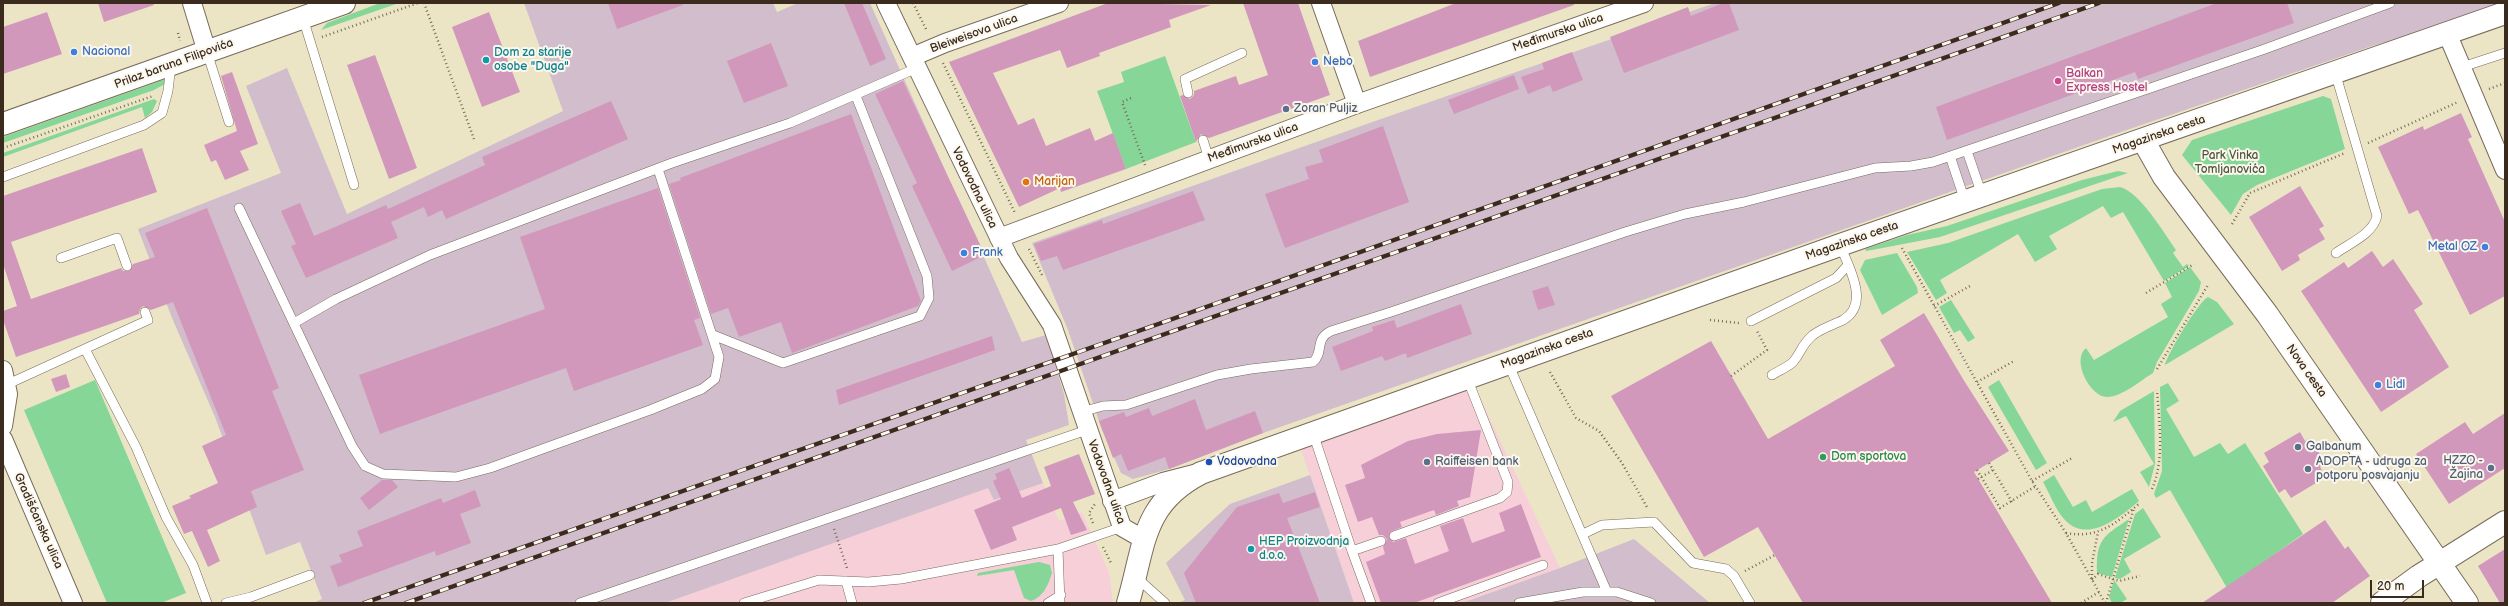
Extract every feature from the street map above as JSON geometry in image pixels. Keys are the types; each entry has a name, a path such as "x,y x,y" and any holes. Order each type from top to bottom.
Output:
{"street":[{"path":"192,3 207,52"},
{"name":"Prilaz baruna Filipovića","path":"3,124 344,3"},
{"name":"Vodovodna ulica","path":"886,3 999,238 1025,286 1052,325 1087,430 1122,527 1142,539"},
{"name":"Bleiweisova ulica","path":"914,63 945,43 1059,3"},
{"path":"1321,3 1357,104"},
{"name":"Međimurska ulica","path":"999,238 1357,104 1644,3"},
{"name":"Magazinska cesta","path":"1112,501 1163,482 1201,472 1840,245 2505,13"},
{"path":"2447,33 2505,170"},
{"name":"Nova cesta","path":"2143,140 2164,177 2267,314 2467,603"},
{"path":"3,426 5,377"},
{"name":"Gradišćanska ulica","path":"3,439 73,603"},
{"name":"Magazinska cesta","path":"1128,603 1136,576 1142,539 1155,514 1167,497 1185,482 1201,472"},
{"path":"2382,603 2505,522"}],"lane":[{"path":"1081,412 1103,406 1126,405 1217,375 1250,368 1313,362 1316,359 1321,339 1324,334 1331,331 1625,232 1685,214 1744,202 1875,168 1911,166 1967,151 2262,50 2390,3"},
{"path":"303,18 354,185"},
{"path":"207,52 229,122"},
{"path":"1188,93 1185,79 1242,53"},
{"path":"2462,67 2505,53"},
{"path":"294,323 336,299 430,255 658,169 790,124 856,96 914,63"},
{"path":"3,177 144,125 162,113 168,92 171,65"},
{"path":"2335,72 2377,216 2376,223 2369,231 2336,253"},
{"path":"713,335 783,363 920,316 929,298 927,276 856,96"},
{"path":"1203,140 1210,159"},
{"path":"1967,151 1974,198"},
{"path":"1950,156 1974,198"},
{"path":"239,208 352,446 365,466 383,474 449,477 490,468 702,389 715,379 719,357 658,169"},
{"path":"61,258 117,238 127,266"},
{"path":"1772,375 1793,362 1802,344 1816,332 1850,314 1857,296 1848,265 1840,245"},
{"path":"1749,322 1836,278 1848,265"},
{"path":"5,377 85,349 148,320 145,312"},
{"path":"85,349 136,447 166,517 193,565 207,603"},
{"path":"1508,363 1607,592"},
{"path":"1394,536 1500,498 1507,492 1508,482 1467,378"},
{"path":"580,603 1087,430"},
{"path":"1312,432 1371,603"},
{"path":"1582,534 1602,525 1654,522 1693,563 1726,569 1734,576 1750,603"},
{"path":"744,603 819,580 868,582 901,579 1058,549 1122,527"},
{"path":"1352,551 1381,541"},
{"path":"1048,603 1061,599 1058,549"},
{"path":"1438,603 1543,565"},
{"path":"226,603 251,597 310,575"},
{"path":"1136,576 1165,603"},
{"path":"846,581 852,603"},
{"path":"1519,603 1582,592 1617,592 1651,603"}],"path":[{"path":"318,39 418,3"},
{"path":"424,3 474,139"},
{"path":"913,3 928,34"},
{"path":"942,61 1013,212 1021,215"},
{"path":"2483,92 2505,83"},
{"path":"3,148 160,94"},
{"path":"1131,98 1122,102 1146,167"},
{"path":"2366,144 2462,101"},
{"path":"2232,224 2250,193 2350,151"},
{"path":"1902,248 2032,480 2066,533 2106,603"},
{"path":"2146,293 2194,264"},
{"path":"2157,369 2208,285"},
{"path":"1934,306 1970,286"},
{"path":"1710,320 1749,322"},
{"path":"1731,376 1767,350 1763,343"},
{"path":"1977,382 2014,361"},
{"path":"1550,372 1576,418 1599,431 1622,463 1654,522"},
{"path":"2152,489 2158,476 2159,457 2157,390"},
{"path":"2032,480 2072,458"},
{"path":"1989,463 2012,502"},
{"path":"1977,470 2000,508 2036,486"},
{"path":"1978,479 1994,470"},
{"path":"2066,533 2080,536 2106,529 2140,503"},
{"path":"2106,603 2134,508"},
{"path":"829,518 842,554"},
{"path":"2092,580 2092,563 2098,532"},
{"path":"1754,566 1775,555"},
{"path":"1107,556 1111,563"},
{"path":"2092,580 2098,574 2119,581 2140,576"},
{"path":"2081,603 2099,592"}],"shaded area":[{"path":"524,3 773,3 777,12 798,3 870,3 1022,342 1046,335 1064,394 1069,425 1026,440 1043,483 994,500 988,488 665,603 313,603 322,599 300,542 266,555 215,417 172,318 138,229 281,173 246,86 287,68 347,214 563,111"},
{"path":"1715,3 2505,3 2438,28 2372,46 2121,132 1263,433 1169,469 1133,479 1121,473 1102,430 1068,330 1032,243 1378,120"},
{"path":"1473,383 1560,568 1462,603 1354,603 1300,447"},
{"name":"HEP Proizvodnja d.o.o.","path":"1310,475 1354,603 1178,603 1185,600 1166,563 1230,504"},
{"path":"1043,483 1059,521 1082,512 1109,572 1113,603 665,603 989,487 994,500"},
{"path":"1634,539 1710,603 1462,603 1560,568"}],"green space":[{"path":"380,3 399,3 321,30 327,23"},
{"path":"1165,56 1196,142 1126,169 1097,91 1124,82 1121,72"},
{"path":"166,79 165,84 154,90 3,143 3,137"},
{"name":"Park Vinka Tomljanovića","path":"2323,96 2331,99 2345,149 2257,185 2243,194 2231,215 2182,155 2192,140"},
{"path":"154,99 157,101 152,112 145,118 142,107 3,157 3,153"},
{"path":"2118,171 2128,173 1940,237 1866,251 1865,249 1907,235 1947,226 2082,180"},
{"path":"2120,187 2128,190 2151,214 2176,250 2173,253 2183,267 2187,264 2189,266 2164,281 2123,212 2111,218 2103,206 2049,236 2057,249 2035,262 2018,234 1940,280 1947,293 1936,300 1907,252 1948,243 2102,189"},
{"path":"1897,253 1917,287 1918,293 1882,315 1860,270 1865,260"},
{"path":"2190,267 2201,282 2199,291 2157,362 2153,373 2131,388 2113,396 2107,397 2094,391 2084,377 2082,369 2082,354 2086,348 2094,360 2168,317 2161,304 2172,297 2165,283"},
{"path":"2208,297 2217,302 2234,324 2165,365 2184,328"},
{"path":"1951,300 1975,338 1968,342 1960,330 1954,333 1939,307"},
{"path":"95,380 186,593 161,603 107,603 24,410"},
{"path":"1999,380 2047,463 2036,470 1988,387"},
{"path":"2168,383 2179,401 2166,409 2194,457 2220,443 2228,454 2245,443 2303,534 2227,588 2170,490 2156,498 2154,494 2162,471 2160,387"},
{"path":"2154,391 2155,464 2149,487 2140,472 2154,464 2126,416 2113,422 2120,411"},
{"path":"2054,475 2073,507 2086,500 2092,512 2132,489 2139,501 2113,521 2103,526 2093,529 2083,529 2073,526 2061,515 2043,482"},
{"path":"2143,508 2161,537 2124,559 2131,572 2120,579 2115,578 2135,514"},
{"path":"2129,519 2112,577 2097,573 2098,553 2102,540 2112,530"},
{"path":"1039,562 1050,565 1052,573 1042,594 1031,601 1024,598 1014,570 977,576 978,573"},
{"path":"2114,580 2127,599 2120,603 2112,603 2109,597"}],"building":[{"path":"98,3 153,3 154,5 104,22"},
{"path":"608,3 683,3 683,5 617,29"},
{"path":"844,3 862,3 886,59 870,66"},
{"path":"1108,3 1211,5 1169,20 1171,27 1099,53 1100,56 1067,68 1060,50 993,73 1018,125 1034,118 1046,146 1090,128 1095,141 1113,133 1126,169 1061,192 1060,188 1019,207 949,62"},
{"path":"1243,3 1298,3 1330,95 1209,138 1201,134 1196,142 1180,96 1183,95 1190,99 1194,95 1194,91 1236,76 1239,85 1268,75"},
{"path":"1456,3 1574,3 1574,5 1370,77 1358,41"},
{"path":"1723,3 1729,3 1739,30 1624,73 1610,37 1688,7 1691,16"},
{"path":"2217,3 2287,3 2294,23 2138,79 2135,72 1947,140 1936,107"},
{"path":"47,12 62,54 3,74 3,27"},
{"name":"Dom za starije osobe \"Duga\"","path":"489,12 520,92 482,107 452,27"},
{"path":"771,43 788,86 744,103 727,61"},
{"path":"1572,52 1583,80 1553,92 1550,85 1528,94 1521,77 1544,69 1542,63"},
{"path":"375,55 417,168 389,179 347,65"},
{"path":"232,72 258,144 240,151 249,170 225,180 216,160 211,162 204,145 237,131 221,76"},
{"path":"1514,75 1519,89 1454,114 1448,100"},
{"path":"903,81 985,255 952,271 912,186 917,183 875,94"},
{"path":"611,101 628,139 446,219 442,210 428,217 424,207 391,222 398,238 306,278 291,246 296,244 281,211 300,203 314,236 386,205 388,209 485,165 482,157"},
{"path":"2461,113 2472,137 2468,139 2505,222 2505,296 2470,315 2418,210 2409,214 2378,147 2423,126 2424,130"},
{"path":"851,114 921,301 918,306 792,353 781,322 739,337 728,308 711,314 669,184 681,180 680,178"},
{"path":"1383,126 1409,202 1285,248 1265,194 1309,179 1305,167 1323,162 1319,150"},
{"path":"142,148 157,192 11,242 31,299 121,268 123,271 129,271 133,264 155,257 145,233 207,208 279,388 272,391 304,470 251,491 257,507 207,530 220,561 208,567 192,531 184,534 172,506 191,498 189,496 218,483 202,446 226,435 173,302 151,310 143,306 140,309 139,314 16,357 3,320 3,311 17,306 3,264 3,196"},
{"path":"2300,186 2324,226 2319,229 2325,239 2298,255 2300,260 2282,271 2249,217"},
{"path":"658,188 700,318 694,320 703,345 574,391 566,368 380,434 359,375 545,309 520,237"},
{"path":"1193,191 1205,220 1063,270 1057,256 1041,261 1034,244 1102,220 1103,224"},
{"path":"2372,251 2383,267 2393,259 2423,304 2414,310 2449,367 2381,412 2301,291 2344,262 2348,268"},
{"path":"1548,286 1555,305 1538,310 1532,291"},
{"path":"1461,304 1472,334 1407,358 1406,353 1385,361 1382,356 1341,371 1332,347 1373,331 1372,327 1394,320 1397,328"},
{"name":"Dom sportova","path":"1924,313 1963,379 2009,451 1974,472 2052,603 1803,603 1758,527 1704,557 1611,396 1711,341 1768,439 1895,366 1880,340"},
{"path":"992,336 995,350 839,405 836,390"},
{"path":"66,374 70,387 56,392 51,379"},
{"path":"1195,399 1206,430 1255,411 1263,433 1169,469 1165,457 1128,471 1121,454 1113,458 1099,421 1124,412 1126,417 1149,408 1152,416"},
{"path":"2505,413 2505,468 2449,504 2416,454 2465,422 2473,434"},
{"path":"1481,430 1470,497 1457,501 1459,506 1436,515 1434,510 1400,522 1402,527 1390,532 1389,538 1393,542 1406,538 1415,564 1449,551 1440,526 1463,518 1472,543 1505,531 1499,513 1521,504 1541,557 1414,603 1381,603 1366,562 1385,554 1383,547 1387,539 1383,535 1379,535 1372,517 1358,522 1345,485 1365,478 1361,465 1408,441 1437,434"},
{"path":"2300,432 2305,441 2310,438 2326,464 2320,467 2326,477 2291,498 2285,489 2279,493 2263,466 2269,462 2264,453"},
{"path":"1079,454 1095,494 1073,502 1087,530 1071,535 1061,508 1012,527 1017,540 991,550 974,510 1001,499 993,481 997,479 995,474 1009,468 1022,498 1051,486 1044,467"},
{"path":"382,480 392,480 398,487 369,510 360,498"},
{"path":"475,490 481,506 460,514 471,543 436,556 435,551 338,587 330,566 342,562 339,555 363,546 357,531 441,498 443,503"},
{"name":"HEP Proizvodnja d.o.o.","path":"1315,492 1320,507 1287,518 1320,603 1196,603 1184,573 1237,507 1279,493 1283,503"},
{"path":"2325,520 2345,549 2348,546 2370,576 2332,603 2202,603"},
{"path":"2505,549 2505,603 2500,603 2478,566"}],"railway":[{"path":"364,603 1164,322 2059,3"},
{"path":"406,603 2099,3"}],"place":[{"name":"Nacional","path":"74,52"},
{"name":"Dom za starije osobe \"Duga\"","path":"486,60"},
{"name":"Nebo","path":"1315,62"},
{"name":"Balkan Express Hostel","path":"2058,81"},
{"name":"Zoran Puljiz","path":"1286,109"},
{"name":"Marijan","path":"1026,182"},
{"name":"Metal OZ","path":"2485,247"},
{"name":"Frank","path":"964,253"},
{"name":"Lidl","path":"2378,385"},
{"name":"Galbanum","path":"2298,447"},
{"name":"Dom sportova","path":"1823,457"},
{"name":"Vodovodna","path":"1209,462"},
{"name":"Raiffeisen bank","path":"1427,462"},
{"name":"HZZO - Žajina","path":"2491,468"},
{"name":"ADOPTA - udruga za potporu posvajanju","path":"2308,469"},
{"name":"HEP Proizvodnja d.o.o.","path":"1251,549"}]}
